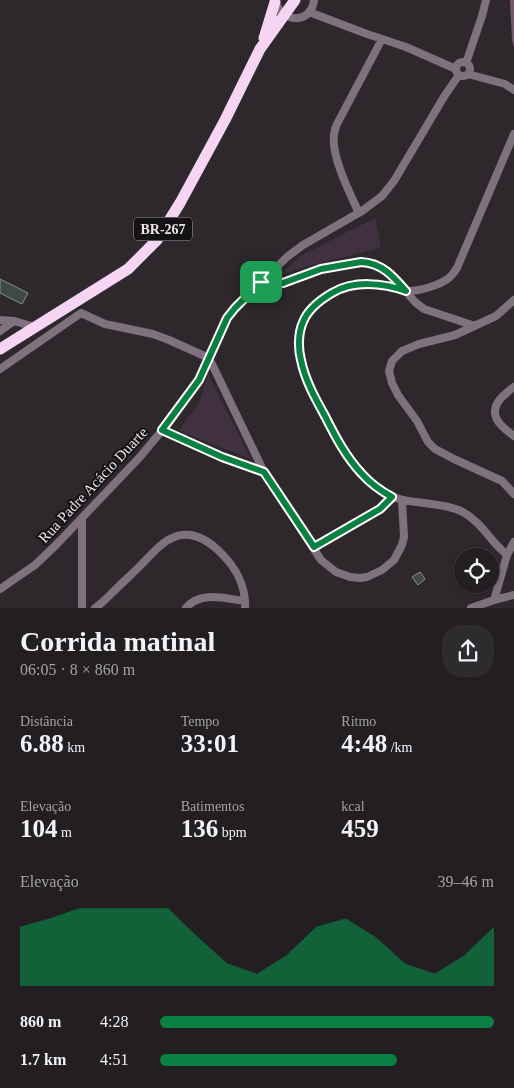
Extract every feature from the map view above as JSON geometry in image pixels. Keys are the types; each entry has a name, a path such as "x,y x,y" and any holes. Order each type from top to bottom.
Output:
{"highway":[{"path":"260,49 275,0"},
{"name":"BR-267","path":"0,349 35,327 77,309 128,269 157,240 180,203 225,120 260,49 295,0"}],"street":[{"path":"275,0 277,7 289,18 300,18 309,12 314,5 314,0"},
{"path":"466,63 480,24 486,0"},
{"path":"309,12 406,47 463,76 468,74 505,84 514,90"},
{"path":"359,213 340,168 334,144 334,135 382,39"},
{"path":"457,72 459,63 466,63"},
{"path":"466,63 470,68 468,74"},
{"name":"Rua Padre Acácio Duarte","path":"0,589 35,566 139,458 199,380 227,318 235,308 287,256 359,213 382,196 416,146 457,72"},
{"path":"507,555 472,518 451,508 392,497 379,490 361,473 338,440 307,380 299,352 303,322 317,302 335,291 366,284 406,291 422,290 451,276 457,268 514,134"},
{"path":"261,282 283,283 321,269 361,262 368,263 389,272 415,302 424,309 475,326"},
{"path":"514,300 496,316 475,326 419,344 402,352 392,361 390,366 392,383 398,395 417,421 428,442 435,449 502,481 514,494"},
{"path":"0,369 77,309 105,324 153,334 209,358 264,472 321,560 336,572 350,577 367,577 382,570 394,560 402,545 404,528 402,500"},
{"path":"0,320 14,321 35,327"},
{"path":"0,331 14,321"},
{"path":"514,387 498,402 494,411 497,420 503,428 514,436"},
{"path":"162,430 222,457 264,472"},
{"path":"314,547 380,509 392,497"},
{"path":"82,519 82,608"},
{"path":"95,608 160,546 169,540 183,535 202,538 227,559 240,580 245,604 202,597 186,608"},
{"path":"494,600 507,555 514,542"},
{"path":"471,608 514,595"}],"shaded area":[{"path":"510,0 514,0 514,48 512,40"},
{"path":"375,218 381,248 311,265 280,275 300,256"},
{"path":"208,374 251,459 179,431 200,400"}],"building":[{"path":"0,279 28,293 22,304 0,293"},
{"path":"420,572 425,579 418,585 412,577"}],"route":[{"path":"361,262 374,264 389,272 406,291 366,284 346,287 335,291 317,302 303,322 300,338 300,360 307,380 319,404 349,458 361,473 379,490 392,497 380,509 314,547 264,472 222,457 162,430 199,380 227,318 261,282 283,283 321,269 361,262"}]}
